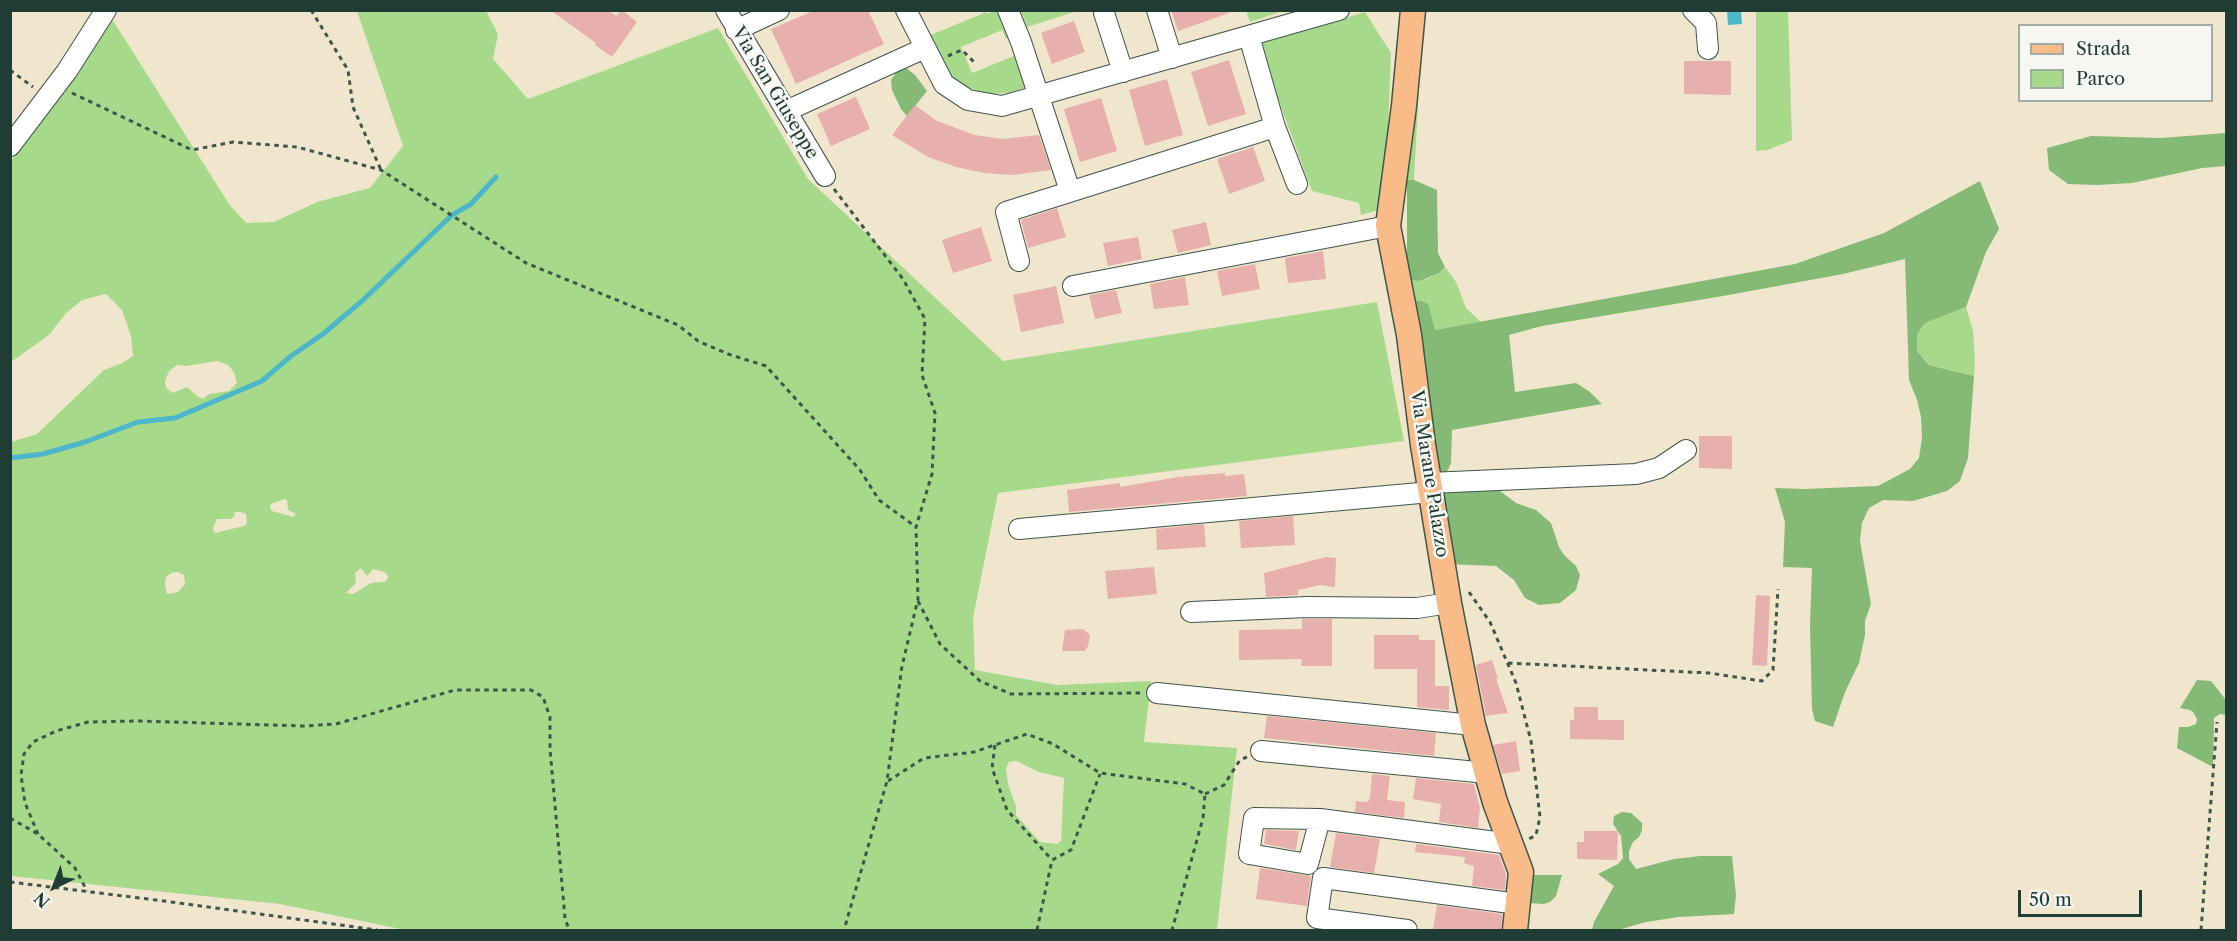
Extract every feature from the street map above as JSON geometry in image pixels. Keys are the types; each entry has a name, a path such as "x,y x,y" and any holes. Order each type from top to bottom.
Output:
{"main road":[{"name":"Via Marane Palazzo","path":"1413,10 1404,106 1388,226 1408,335 1447,592 1473,725 1494,802 1521,872 1515,930"}],"street":[{"path":"10,146 52,91 106,10"},
{"name":"Via San Giuseppe","path":"726,10 825,176"},
{"path":"736,30 779,10"},
{"path":"906,10 944,84 968,100 1002,106 1339,10"},
{"path":"1008,10 1021,42 1070,191"},
{"path":"1157,10 1172,58"},
{"path":"1693,10 1706,23 1708,49"},
{"path":"1104,13 1123,72"},
{"path":"1249,36 1275,127 1297,184"},
{"path":"786,111 928,55"},
{"path":"1018,261 1006,212 1275,127"},
{"path":"1073,286 1388,226"},
{"path":"1018,529 1430,488 1636,474 1659,468 1686,450"},
{"path":"1191,612 1307,607 1417,608 1447,592"},
{"path":"1157,693 1473,725"},
{"path":"1261,751 1487,773"},
{"path":"1320,819 1510,844"},
{"path":"1407,930 1317,918 1323,878 1518,904"}],"path":[{"path":"311,10 348,70 353,106 381,170"},
{"path":"928,55 962,50 974,62"},
{"path":"10,70 52,91 192,150 232,142 297,147 381,170 526,263 678,325 698,341 728,354 766,366 860,470 879,500 916,527"},
{"path":"825,176 903,279 925,319 922,375 935,413 932,474 916,527 918,599 902,666 887,781 844,930"},
{"path":"1447,592 1467,590 1490,622 1516,683 1531,741 1540,817 1536,835 1524,843 1510,844"},
{"path":"1508,663 1709,673 1762,681 1773,670 1778,590"},
{"path":"918,599 940,644 980,681 1011,694 1157,693"},
{"path":"38,834 25,804 21,775 24,754 33,742 56,731 88,722 139,721 304,726 336,724 455,690 477,688 531,690 543,697 550,717 550,749 563,906 569,930"},
{"path":"2201,930 2217,722"},
{"path":"887,781 924,758 974,752 1027,735 1053,744 1100,773 1185,784 1205,794"},
{"path":"995,744 992,768 1007,810 1052,860"},
{"path":"1205,794 1224,785 1240,760 1261,751"},
{"path":"1052,860 1071,850 1100,773"},
{"path":"1172,930 1203,818 1205,794"},
{"path":"10,818 38,834 75,868 87,891"},
{"path":"1037,930 1052,860"},
{"path":"10,882 377,930"}],"green space":[{"path":"1246,10 1283,10 1283,11 1250,22"},
{"path":"357,11 486,11 498,34 493,59 528,99 718,28 808,179 1003,361 1377,302 1404,441 998,493 973,618 975,670 1057,685 1151,681 1144,742 1237,748 1217,930 405,930 280,904 11,876 11,442 37,434 104,370 133,356 131,336 122,310 106,294 82,300 66,313 49,335 11,362 10,162 47,115 112,19 229,204 246,223 274,222 317,202 370,188 403,146","holes":["217,361 228,365 234,372 237,383 229,391 209,394 203,399 187,387 173,393 166,388 165,381 169,371 177,365 186,366","284,499 287,500 288,510 296,514 293,517 272,511 271,504","235,512 240,512 246,514 247,523 244,526 214,533 213,527 217,519 234,517","361,568 367,576 373,569 384,572 388,576 384,582 371,583 353,594 346,593 356,583 355,573","178,572 184,575 185,584 178,592 167,594 166,577","1016,761 1039,772 1064,778 1061,841 1057,844 1040,842 1016,815 1016,806 1008,784 1006,769 1009,762"]},
{"path":"1000,11 1010,38 1006,39 1002,30 961,47 972,73 1014,56 1026,87 994,94 963,85 950,75 926,37 986,12 987,14"},
{"path":"1021,11 1077,11 1027,27"},
{"path":"1423,11 1414,180 1407,180 1413,60"},
{"path":"1756,11 1788,11 1792,140 1768,150 1756,151"},
{"path":"1365,12 1391,53 1385,208 1361,215 1359,203 1312,191 1258,44"},
{"path":"905,67 915,75 927,91 907,116 892,90 891,80 899,68"},
{"path":"2226,133 2226,166 2202,168 2132,183 2097,185 2068,184 2049,170 2047,148 2091,136 2161,138"},
{"path":"1407,180 1414,180 1437,190 1438,253 1445,267 1439,273 1420,281 1407,280"},
{"path":"1980,181 1999,229 1986,252 1966,307 1925,323 1917,334 1917,351 1929,365 1974,376 1968,458 1960,481 1947,491 1913,501 1883,500 1869,508 1862,523 1860,541 1871,604 1865,621 1865,635 1859,663 1845,692 1833,727 1815,721 1812,709 1810,626 1812,568 1783,567 1785,522 1775,488 1878,486 1910,469 1919,458 1922,438 1921,417 1909,380 1905,259 1843,274 1542,326 1509,335 1515,392 1576,383 1602,404 1452,430 1451,463 1444,479 1432,479 1409,302 1421,301 1428,304 1435,330 1795,264 1884,233"},
{"path":"1445,267 1456,282 1466,308 1481,322 1434,330 1409,302 1407,280 1427,279"},
{"path":"1966,307 1973,331 1974,376 1930,365 1917,351 1917,333 1925,323"},
{"path":"1496,488 1516,503 1536,510 1551,523 1559,547 1576,566 1580,575 1576,590 1560,603 1539,605 1525,598 1514,580 1496,566 1448,564 1437,493"},
{"path":"2197,680 2211,681 2226,700 2226,715 2220,714 2214,718 2213,767 2177,748 2179,727 2196,724 2197,719 2193,712 2180,708"},
{"path":"1622,812 1631,813 1642,823 1639,837 1633,842 1629,851 1629,859 1636,869 1674,859 1732,856 1736,895 1734,914 1679,917 1646,922 1618,930 1592,930 1614,886 1598,874 1618,864 1623,858 1621,836 1613,824 1614,816"},
{"path":"1529,875 1562,875 1556,896 1550,902 1528,903"}],"water":[{"path":"1727,11 1741,11 1742,24 1728,25"}],"building":[{"path":"550,10 608,10 616,16 622,10 637,22 612,57"},
{"path":"868,10 884,44 796,84 771,29 813,11"},
{"path":"1171,10 1229,10 1229,13 1178,31"},
{"path":"1074,21 1085,52 1052,64 1041,33"},
{"path":"1229,60 1246,114 1208,126 1191,72"},
{"path":"1684,61 1731,61 1731,95 1684,94"},
{"path":"1167,79 1183,135 1145,146 1129,90"},
{"path":"856,97 870,129 831,146 817,114"},
{"path":"1101,98 1117,151 1080,162 1064,109"},
{"path":"915,105 937,121 975,135 1002,139 1039,135 1051,170 1012,175 984,173 956,167 928,157 892,135"},
{"path":"1253,147 1265,181 1229,194 1217,159"},
{"path":"1057,208 1066,237 1028,248 1021,220"},
{"path":"1206,222 1211,245 1178,253 1172,230"},
{"path":"981,227 992,261 953,273 942,240"},
{"path":"1138,237 1142,259 1108,266 1103,243"},
{"path":"1323,251 1326,279 1288,283 1285,258"},
{"path":"1255,264 1260,289 1222,296 1217,271"},
{"path":"1185,277 1189,305 1154,309 1150,284"},
{"path":"1056,286 1064,323 1021,332 1013,295"},
{"path":"1116,290 1122,313 1095,319 1089,295"},
{"path":"1699,436 1732,436 1732,469 1699,468"},
{"path":"1225,473 1225,476 1244,474 1247,496 1069,512 1067,490 1120,483 1120,487 1178,477"},
{"path":"1293,516 1295,545 1241,548 1239,521"},
{"path":"1204,524 1206,547 1157,550 1156,529"},
{"path":"1326,557 1336,558 1335,587 1320,585 1298,590 1298,595 1266,597 1264,573"},
{"path":"1154,567 1157,594 1108,599 1105,571"},
{"path":"1756,595 1770,596 1767,666 1752,665"},
{"path":"1302,619 1332,619 1332,666 1301,666 1302,659 1239,660 1239,630 1302,629"},
{"path":"1083,629 1090,635 1085,651 1062,651 1065,630"},
{"path":"1374,635 1419,635 1419,640 1435,640 1435,686 1449,686 1449,710 1417,707 1417,669 1374,669"},
{"path":"1492,660 1508,713 1486,716 1476,665"},
{"path":"1574,707 1598,707 1598,720 1624,720 1624,740 1570,739 1570,720 1574,720"},
{"path":"1267,716 1436,733 1434,756 1264,738"},
{"path":"1516,741 1520,771 1502,774 1493,745"},
{"path":"1372,774 1390,776 1387,800 1405,802 1404,818 1355,812 1356,801 1368,802 1370,798"},
{"path":"1416,778 1474,784 1480,808 1478,828 1439,822 1441,804 1413,799"},
{"path":"1266,830 1299,831 1296,850 1264,844"},
{"path":"1584,831 1618,831 1617,860 1577,859 1577,842 1584,842"},
{"path":"1336,833 1380,839 1374,873 1330,867"},
{"path":"1416,844 1499,855 1506,874 1505,890 1472,886 1474,866 1464,863 1465,857 1415,852"},
{"path":"1260,868 1311,876 1307,906 1256,899"},
{"path":"1437,905 1502,914 1501,930 1433,930"}],"waterway":[{"path":"10,458 43,454 85,442 138,422 175,418 262,381 362,301 452,215 471,204 496,177"}]}
